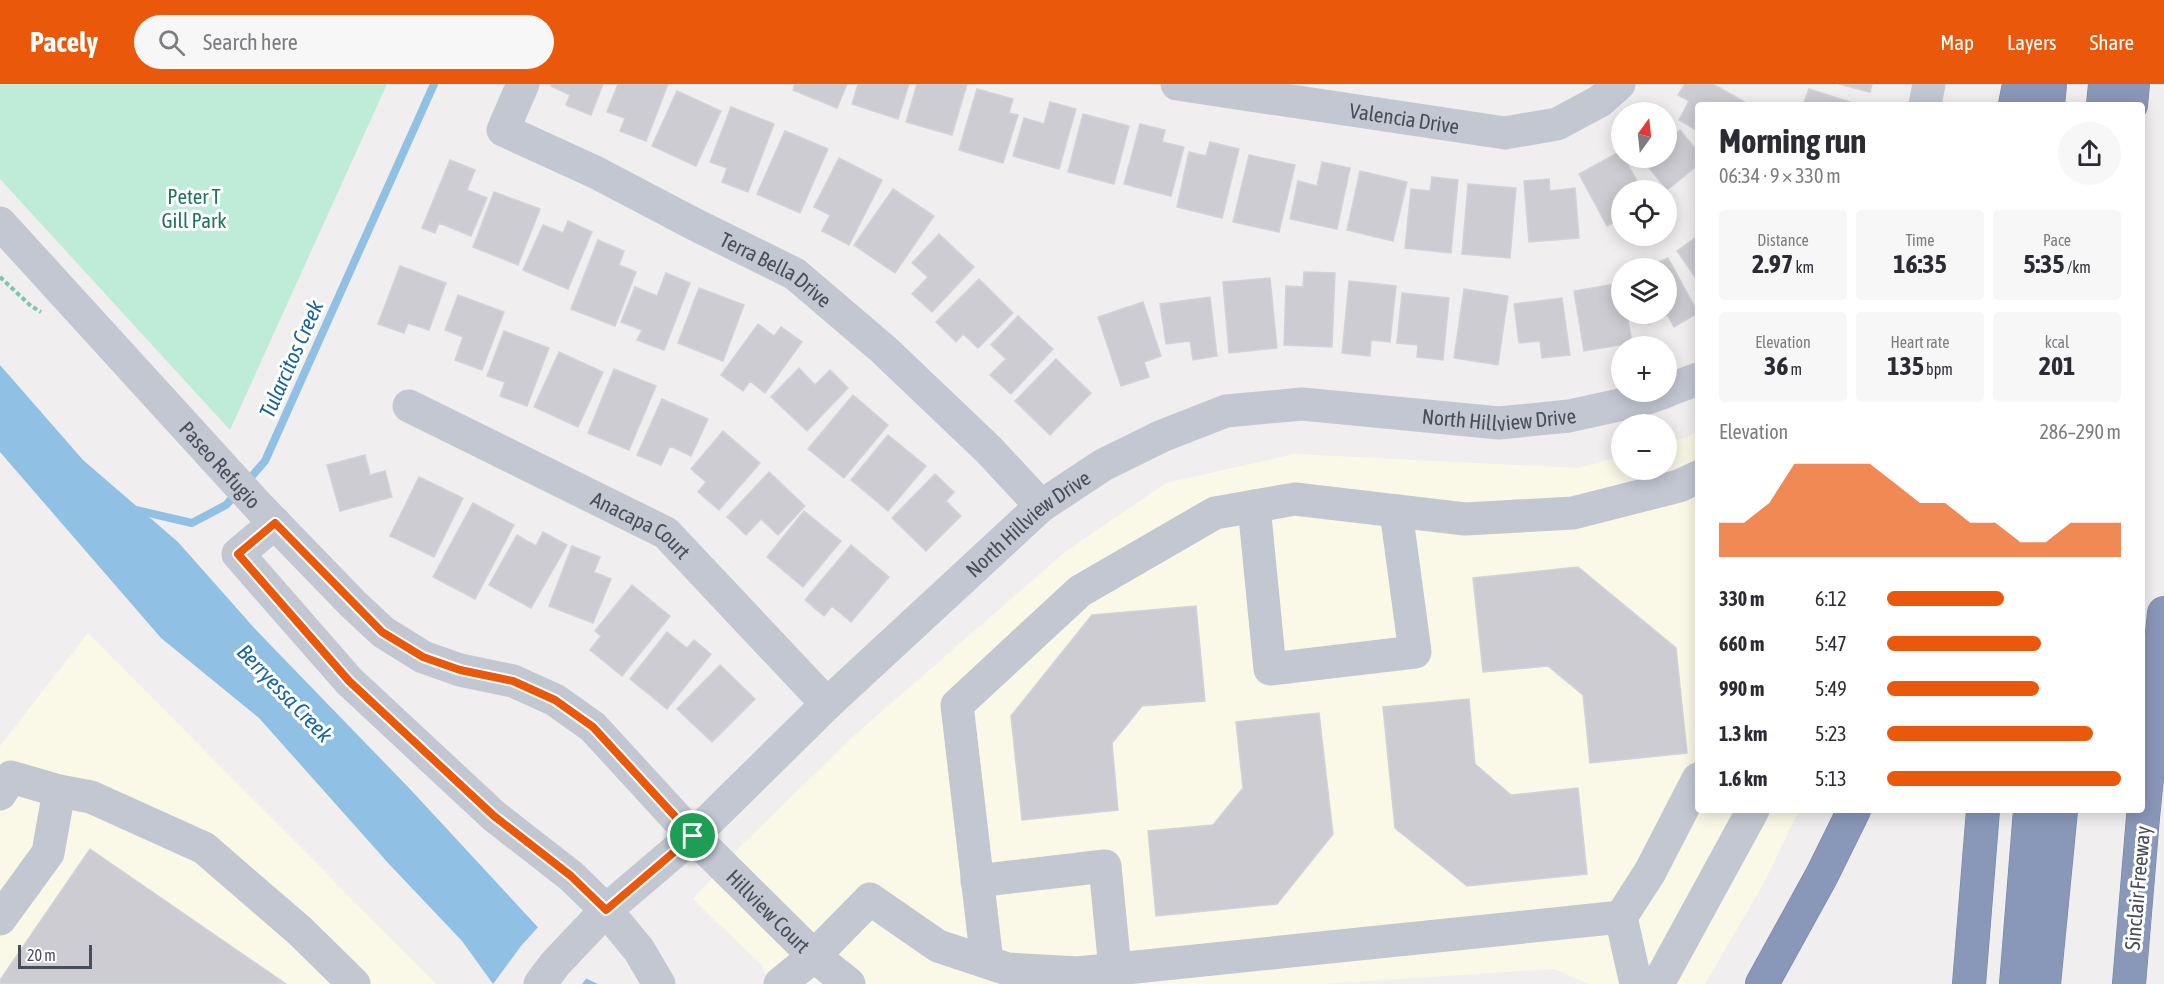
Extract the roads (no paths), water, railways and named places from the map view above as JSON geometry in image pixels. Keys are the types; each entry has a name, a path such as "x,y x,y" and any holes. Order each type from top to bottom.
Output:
{"highway":[{"path":"2016,102 2019,84"},
{"path":"2049,102 2050,84"},
{"path":"2103,102 2105,84"},
{"path":"2131,102 2133,84"},
{"name":"Sinclair Freeway","path":"2145,798 2164,613"},
{"path":"1762,984 1822,875 1853,813"},
{"path":"1969,984 1983,813"},
{"path":"2016,984 2030,813"},
{"path":"2044,984 2061,813"},
{"name":"Sinclair Freeway","path":"2129,984 2144,813"}],"street":[{"name":"Terra Bella Drive","path":"523,84 503,130 595,172 795,274 891,357 988,450 1041,506"},
{"name":"Valencia Drive","path":"1178,84 1505,133 1557,124 1600,101 1619,84"},
{"path":"1926,102 1929,84"},
{"name":"Paseo Refugio","path":"0,223 267,515 382,632 423,657 460,670 513,681 555,700 593,727 693,836"},
{"name":"North Hillview Drive","path":"1677,387 1695,380"},
{"name":"North Hillview Drive","path":"540,984 555,964 597,919 693,836 827,704 1041,506 1103,465 1162,436 1226,411 1302,404 1499,423 1569,416 1633,402"},
{"name":"Anacapa Court","path":"409,406 666,533 827,704"},
{"path":"987,962 957,705 1080,591 1215,513 1295,499 1465,519 1573,513 1679,486 1695,478"},
{"path":"1254,506 1270,669 1415,652 1396,511"},
{"path":"267,515 238,554 349,681 494,816 571,876 597,919 639,950 659,984"},
{"path":"0,794 11,777 59,791 91,797 204,848 300,931 354,984"},
{"path":"1636,984 1622,917 1650,872 1695,785"},
{"path":"0,919 48,853 59,791"},
{"path":"1658,984 1751,813"},
{"name":"Hillview Court","path":"693,836 814,956 849,984"},
{"path":"977,881 1105,866 1098,976"},
{"path":"780,984 814,956 870,899 938,946 1007,969 1098,976 1622,917"}],"water":[{"name":"Berryessa Creek","path":"0,365 83,460 178,542 256,630 409,788 585,978 598,984 493,984 462,941 389,864 259,718 161,638 0,452"}],"waterway":[{"name":"Tularcitos Creek","path":"246,483 265,461 434,84"},
{"name":"Tularcitos Creek","path":"136,510 192,523 226,505 236,494"}],"park label":[{"name":"Peter T Gill Park","path":"194,208"}]}
